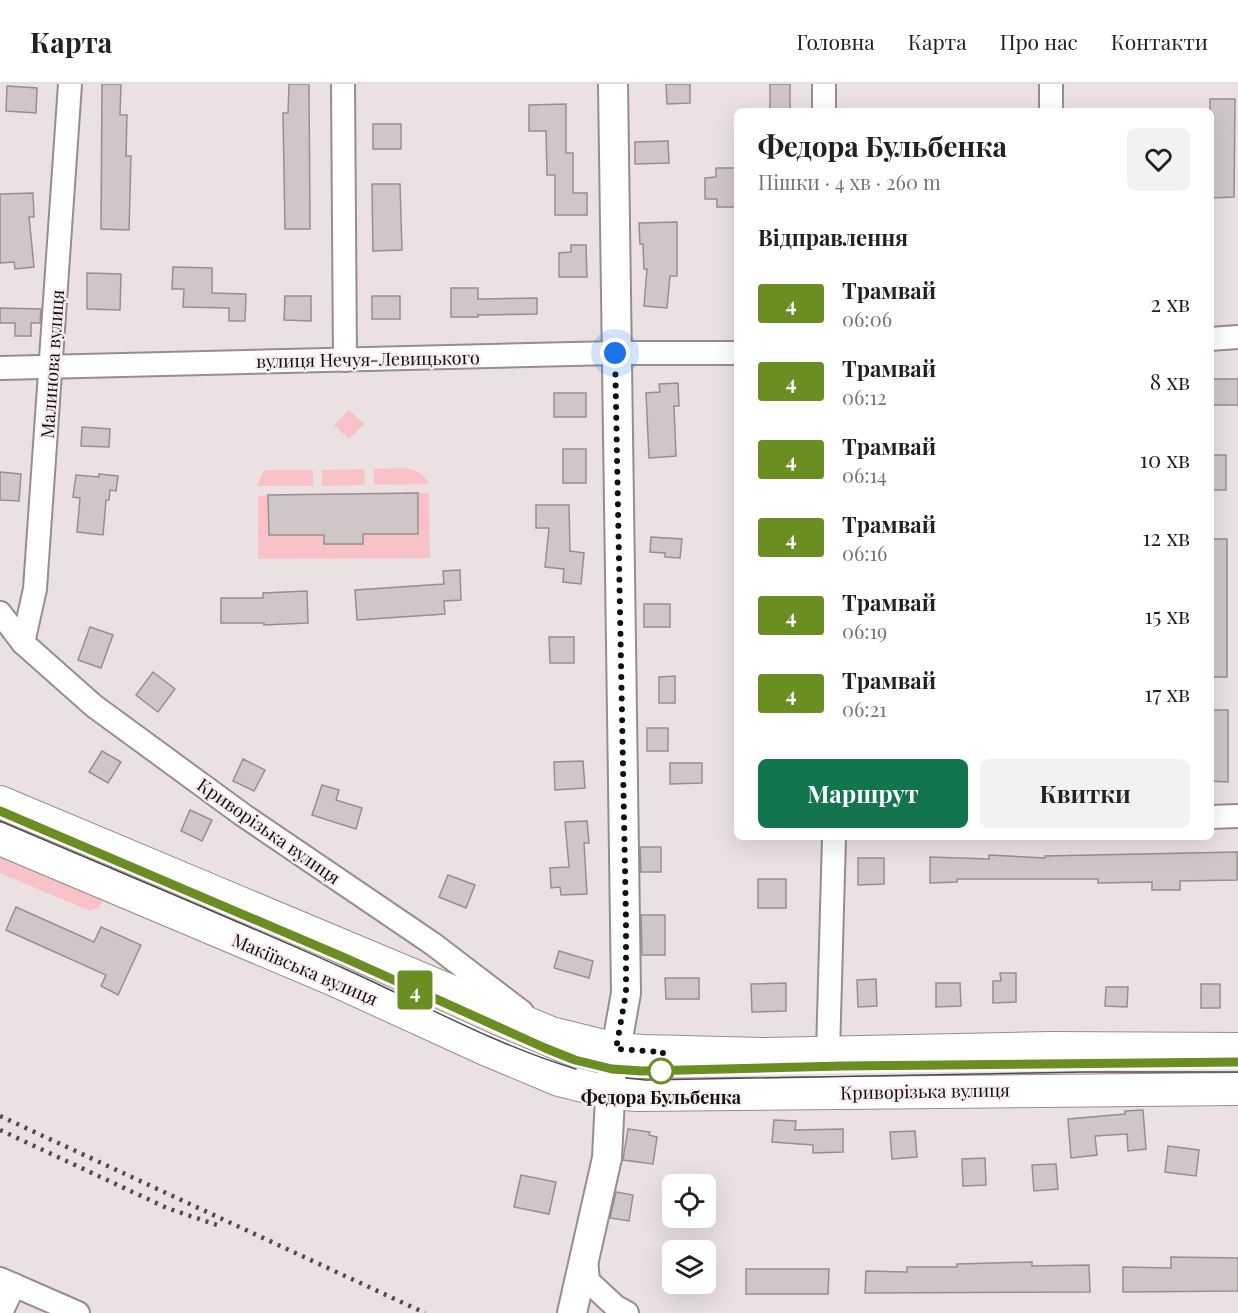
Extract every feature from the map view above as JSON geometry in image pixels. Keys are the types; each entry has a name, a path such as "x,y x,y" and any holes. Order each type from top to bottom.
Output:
{"main road":[{"name":"Макіївська вулиця","path":"0,802 551,1033 616,1049"},
{"name":"Макіївська вулиця","path":"0,839 332,979 559,1080 611,1093"},
{"path":"616,1049 733,1053 1050,1048 1238,1049"},
{"name":"Криворізька вулиця","path":"611,1093 638,1095 1238,1089"}],"street":[{"name":"Малинова вулиця","path":"23,642 35,589 70,84"},
{"path":"343,84 345,360"},
{"path":"572,1313 607,1158 612,1077 626,993 615,353 613,84"},
{"path":"824,84 824,108"},
{"path":"1051,84 1051,108"},
{"path":"1214,339 1238,338"},
{"name":"вулиця Нечуя-Левицького","path":"0,368 615,353 734,353"},
{"name":"Криворізька вулиця","path":"0,613 23,642 104,713 243,815 433,944 551,1033"},
{"path":"1214,817 1238,816"},
{"path":"828,1053 834,840"},
{"path":"113,887 128,855"},
{"path":"586,1256 588,1281 616,1307 627,1313"},
{"path":"1,1313 7,1282 78,1313"}],"shaded area":[{"path":"349,410 364,424 349,439 334,425"},
{"path":"405,468 418,472 429,484 374,485 374,469"},
{"path":"364,469 365,485 322,486 322,470"},
{"path":"266,470 313,470 313,486 257,486"},
{"path":"418,493 429,493 430,558 258,559 258,496 268,495 269,535 324,535 324,544 362,544 363,534 418,534"},
{"path":"0,857 104,900 99,907 90,911 0,873"}],"building":[{"path":"102,84 121,84 120,115 127,115 126,156 131,156 129,230 101,229"},
{"path":"289,84 309,84 310,229 285,229 283,113 288,113"},
{"path":"666,84 690,84 690,103 667,104"},
{"path":"770,84 790,84 790,108 770,108"},
{"path":"7,86 37,88 36,113 6,111"},
{"path":"1210,99 1235,99 1234,197 1214,198 1214,108 1210,108"},
{"path":"566,104 566,153 573,153 573,193 587,193 587,215 555,215 555,175 547,175 546,131 529,131 529,105"},
{"path":"373,124 401,124 401,149 373,149"},
{"path":"668,141 669,163 635,164 635,142"},
{"path":"716,168 734,168 734,207 717,207 717,199 705,199 705,178 716,177"},
{"path":"372,184 400,184 402,250 373,251"},
{"path":"33,193 34,217 29,217 34,267 15,269 14,262 0,263 0,194"},
{"path":"677,222 677,276 670,276 667,308 644,306 647,269 644,269 639,223"},
{"path":"571,245 586,245 587,277 559,277 559,253 571,252"},
{"path":"173,267 212,268 212,293 246,294 245,321 229,321 229,308 183,307 184,289 172,289"},
{"path":"87,273 121,274 120,310 87,309"},
{"path":"451,288 478,288 478,299 537,298 537,314 451,317"},
{"path":"285,296 311,296 311,321 284,320"},
{"path":"372,296 400,296 400,319 372,319"},
{"path":"0,308 41,309 40,323 31,323 31,336 15,336 15,323 0,323"},
{"path":"1214,379 1238,379 1238,405 1214,405"},
{"path":"678,383 679,406 674,406 676,456 649,458 646,393 660,392 659,384"},
{"path":"554,393 586,393 586,417 554,417"},
{"path":"82,427 110,429 109,447 81,446"},
{"path":"563,449 586,449 586,483 563,483"},
{"path":"1214,455 1226,455 1226,490 1214,490"},
{"path":"0,472 21,474 19,501 0,500"},
{"path":"99,474 118,476 116,491 110,490 109,500 106,500 103,535 77,532 80,498 73,497 76,475 99,477"},
{"path":"418,493 418,534 363,534 363,544 324,544 324,535 269,535 268,495"},
{"path":"536,505 569,505 570,551 584,553 581,584 563,582 564,569 545,567 549,528 536,528"},
{"path":"651,537 682,539 680,558 665,557 665,553 650,552"},
{"path":"1214,539 1227,539 1227,677 1214,677"},
{"path":"460,570 461,600 444,601 445,614 357,620 355,590 444,584 443,571"},
{"path":"307,591 308,623 264,625 264,623 221,623 221,598 263,598 263,593"},
{"path":"644,604 670,604 670,627 644,627"},
{"path":"90,627 113,635 101,668 78,660"},
{"path":"549,637 574,637 574,663 550,663"},
{"path":"153,672 175,689 158,712 136,695"},
{"path":"675,676 675,703 659,703 659,677"},
{"path":"1214,710 1228,710 1228,782 1214,781"},
{"path":"647,728 668,728 668,751 647,751"},
{"path":"102,751 121,762 108,783 89,772"},
{"path":"243,759 265,770 254,791 233,781"},
{"path":"583,761 585,788 555,790 554,762"},
{"path":"670,763 702,763 702,783 670,784"},
{"path":"322,785 339,790 336,800 362,808 356,829 312,815"},
{"path":"190,810 212,820 202,841 181,831"},
{"path":"587,821 589,843 584,843 587,894 561,895 560,887 551,888 550,868 569,867 565,822"},
{"path":"640,847 661,847 661,872 641,872"},
{"path":"1237,852 1237,880 1180,881 1180,890 1152,890 1152,882 1098,883 1098,879 957,879 957,882 930,883 930,857 989,859 989,855 1045,858 1045,856"},
{"path":"858,858 884,858 884,884 858,885"},
{"path":"448,875 475,885 466,908 439,897"},
{"path":"758,879 786,879 786,908 758,908"},
{"path":"16,907 94,942 101,927 141,945 118,995 101,986 106,975 6,930"},
{"path":"641,915 665,915 665,955 642,955"},
{"path":"559,951 593,961 589,978 554,968"},
{"path":"1000,973 1016,973 1016,1002 993,1003 993,981 1001,981"},
{"path":"665,978 699,978 699,999 666,999"},
{"path":"876,979 877,1006 858,1007 857,980"},
{"path":"786,983 786,1011 752,1012 751,984"},
{"path":"936,983 960,983 961,1006 936,1007"},
{"path":"1201,984 1220,984 1220,1008 1201,1008"},
{"path":"1106,987 1128,987 1127,1007 1105,1006"},
{"path":"1143,1110 1146,1149 1128,1151 1127,1134 1095,1136 1097,1155 1071,1158 1068,1119 1125,1114 1125,1111"},
{"path":"774,1120 796,1121 795,1130 843,1129 843,1152 813,1153 813,1145 772,1142"},
{"path":"628,1129 650,1132 649,1135 657,1137 653,1164 623,1160"},
{"path":"915,1131 917,1157 892,1159 890,1132"},
{"path":"1168,1146 1199,1150 1196,1176 1165,1172"},
{"path":"985,1158 986,1185 963,1186 962,1159"},
{"path":"1056,1164 1058,1189 1034,1191 1032,1165"},
{"path":"521,1175 556,1182 549,1214 514,1207"},
{"path":"616,1192 633,1195 629,1221 610,1218"},
{"path":"1171,1257 1238,1258 1238,1291 1123,1292 1123,1267 1171,1268"},
{"path":"1032,1262 1032,1266 1089,1265 1090,1292 865,1293 866,1271 907,1272 907,1267 957,1267 957,1264"},
{"path":"746,1269 829,1269 828,1294 746,1294"}],"tram line":[{"path":"0,811 345,958 545,1048 575,1060 612,1069 642,1071 842,1066 1238,1062"},
{"name":"4","path":"0,811 345,958 545,1048 575,1060 612,1069 661,1071 842,1066 1238,1062"},
{"path":"0,821 300,949 516,1048 576,1069"},
{"path":"626,1078 646,1080 1084,1072 1238,1072"}],"railway":[{"path":"0,1116 425,1313"},
{"path":"0,1130 167,1208 217,1225"}],"place":[{"name":"Федора Бульбенка","path":"661,1071"}],"route":[{"path":"615,353 626,921 626,993 616,1049 663,1052 661,1071"}]}
